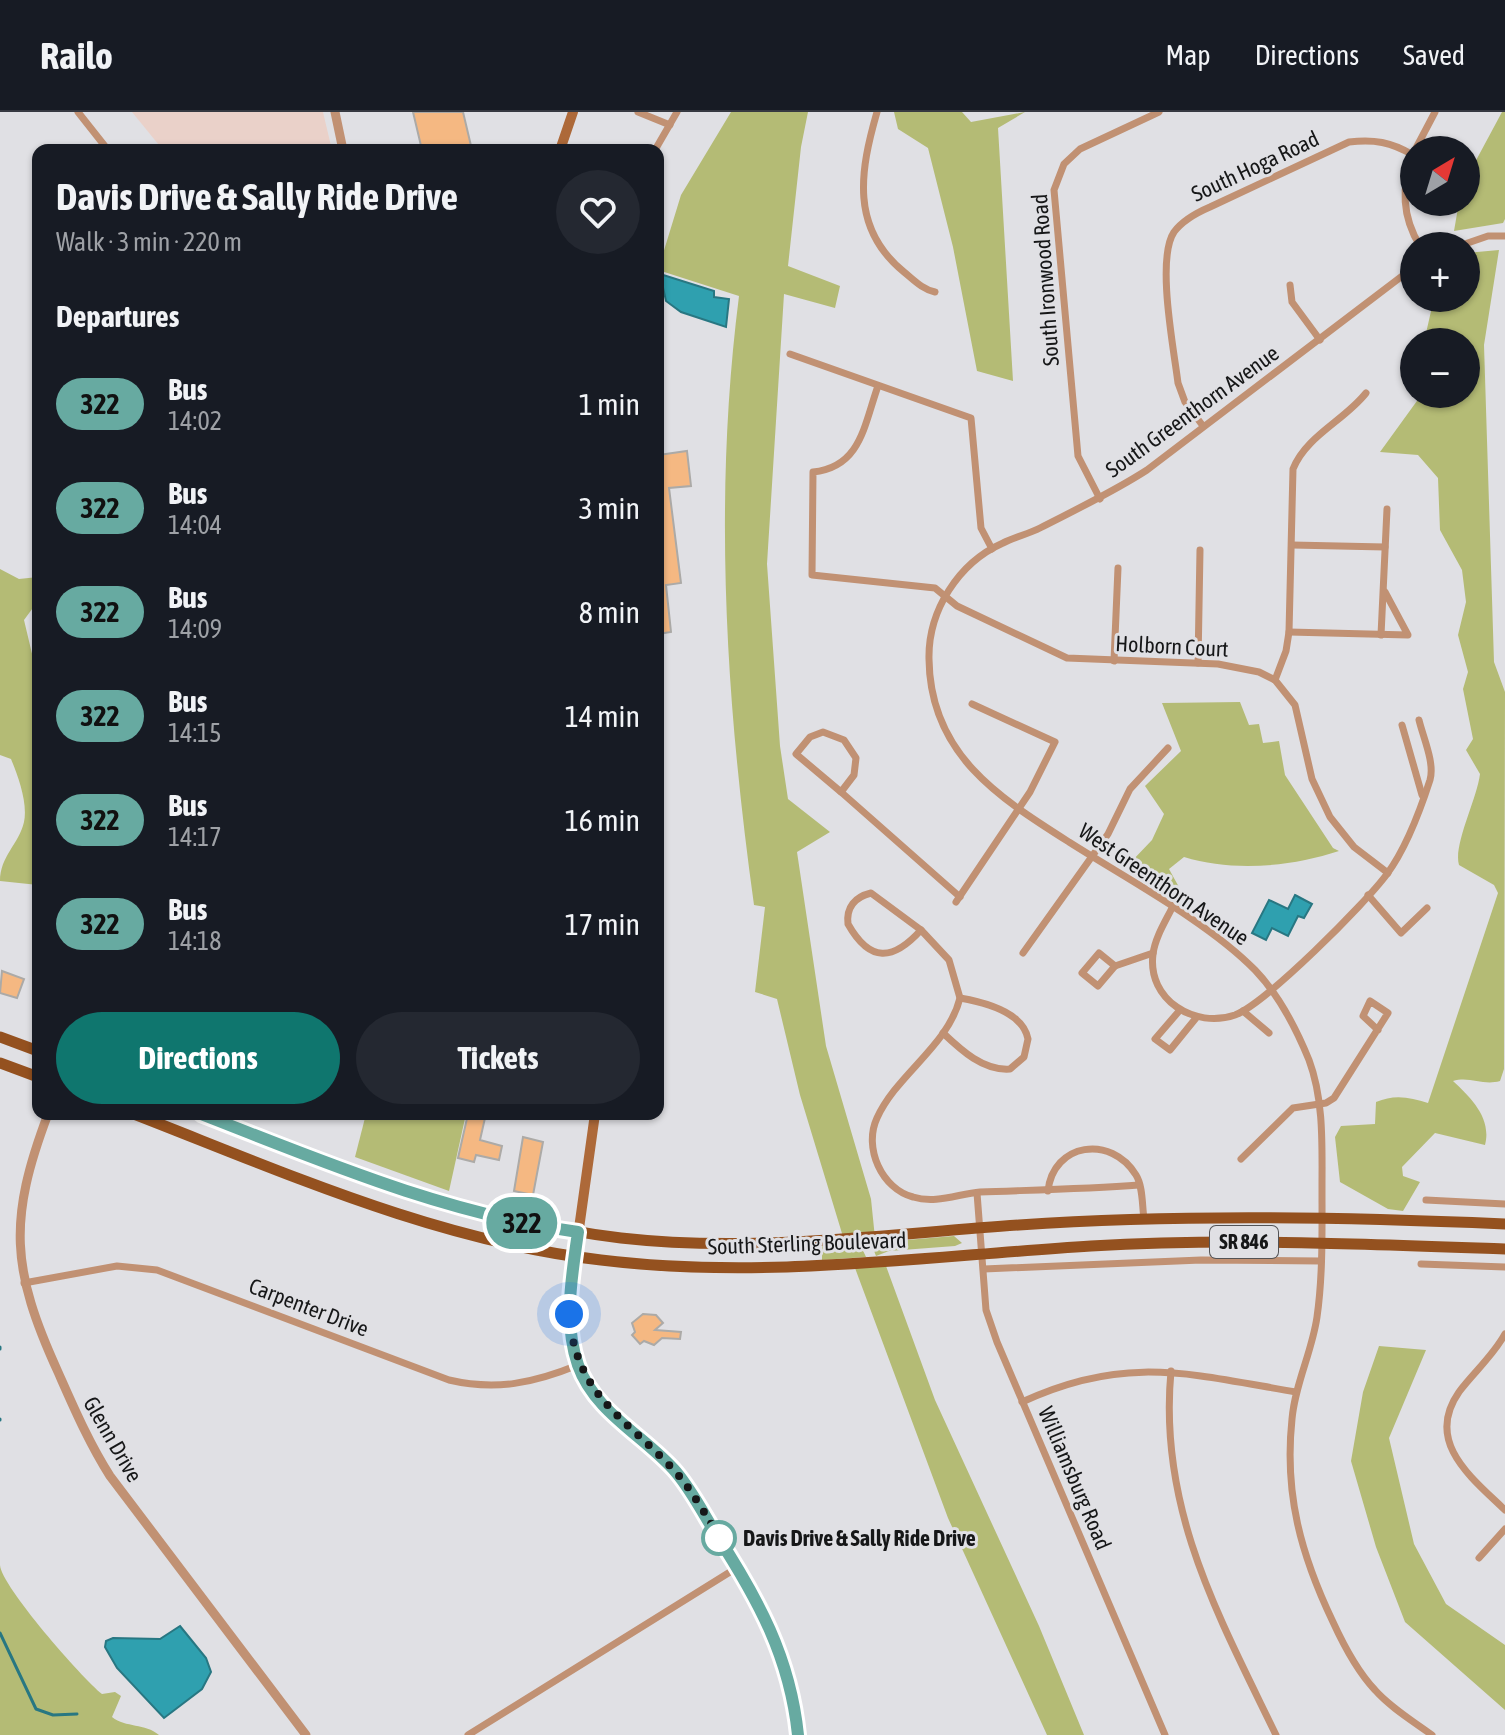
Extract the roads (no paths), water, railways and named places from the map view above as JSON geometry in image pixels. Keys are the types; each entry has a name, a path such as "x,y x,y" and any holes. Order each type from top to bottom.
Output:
{"main road":[{"path":"562,144 573,112"},
{"path":"0,1037 32,1049"},
{"path":"0,1063 32,1075"},
{"name":"South Sterling Boulevard","path":"150,1120 400,1215 494,1241 575,1257 724,1269 1179,1243 1321,1242 1505,1249"},
{"name":"South Sterling Boulevard","path":"217,1120 437,1202 515,1221 647,1240 753,1244 1144,1219 1322,1218 1505,1224"},
{"path":"575,1257 594,1120"}],"street":[{"path":"78,112 103,144"},
{"path":"335,112 342,144"},
{"path":"638,112 670,125"},
{"path":"659,144 677,112"},
{"path":"877,112 864,159 861,193 864,218 876,241 897,266 926,290 935,292"},
{"name":"South Ironwood Road","path":"1100,499 1078,456 1054,190 1064,164 1080,149 1159,112"},
{"path":"1422,136 1435,112"},
{"name":"South Hoga Road","path":"1203,426 1185,402 1178,383 1166,258 1173,234 1188,218 1349,142 1370,139 1400,146"},
{"path":"1480,239 1505,236"},
{"name":"South Greenthorn Avenue","path":"945,596 962,573 992,549 1100,499 1147,470 1400,278"},
{"path":"1290,285 1292,302 1320,340"},
{"path":"790,354 971,418 981,528 992,549"},
{"name":"Holborn Court","path":"878,386 854,451 833,470 813,472 812,575 935,588 957,606 1067,658 1239,667 1275,680"},
{"path":"1366,393 1351,412 1299,455 1293,469 1289,632 1286,651 1275,680 1295,705 1312,779 1330,817 1354,847 1388,873"},
{"path":"1381,635 1387,509"},
{"path":"1292,545 1385,547"},
{"path":"1198,663 1200,550"},
{"path":"1114,661 1118,568"},
{"path":"1289,632 1408,635 1385,592"},
{"name":"West Greenthorn Avenue","path":"945,596 932,624 929,657 931,688 940,718 975,774 1019,810 1239,955 1271,989 1309,1061 1322,1139 1321,1242 1317,1321 1296,1392 1290,1490 1306,1561 1340,1636 1367,1681 1384,1699 1432,1735"},
{"path":"841,792 856,770 854,751 835,734 815,734 796,754 958,900 1019,810 1055,742 972,704"},
{"path":"1172,908 1153,953 1161,987 1180,1010 1196,1018 1222,1018 1243,1011 1271,989 1388,873 1413,828 1431,769 1419,720"},
{"path":"1402,725 1422,795"},
{"path":"1023,953 1093,857 1130,789 1168,748"},
{"path":"921,930 899,951 883,955 867,947 852,931 848,912 859,897 871,893 921,930 949,960 960,998 943,1033 903,1078 877,1116 872,1143 883,1175 909,1196 929,1200 977,1193 1139,1185"},
{"path":"1368,895 1401,933 1427,908"},
{"path":"1115,966 1099,953 1082,973 1098,986 1115,966 1153,953"},
{"path":"943,1033 973,1058 995,1068 1010,1069 1024,1057 1028,1039 1021,1024 994,1007 960,998"},
{"path":"1180,1010 1155,1039 1170,1050 1196,1018"},
{"path":"1243,1011 1269,1033"},
{"path":"1241,1159 1293,1108 1318,1105 1334,1098 1378,1030"},
{"name":"Glenn Drive","path":"46,1120 23,1190 19,1244 24,1283 34,1319 99,1458 306,1735"},
{"path":"1048,1191 1051,1176 1062,1160 1086,1147 1105,1151 1134,1172 1144,1219"},
{"name":"Williamsburg Road","path":"977,1193 986,1310 1022,1402 1165,1735"},
{"path":"1426,1200 1505,1204"},
{"path":"575,1257 569,1314 578,1365 598,1398 618,1420 676,1472 738,1567 766,1616 782,1655 798,1735"},
{"path":"984,1269 1201,1260 1320,1261"},
{"path":"1421,1264 1505,1267"},
{"name":"Carpenter Drive","path":"24,1283 117,1266 157,1270 449,1380 471,1385 521,1384 578,1365"},
{"path":"1505,1334 1452,1404 1447,1431 1451,1452 1462,1469 1505,1510"},
{"path":"1171,1371 1168,1437 1180,1510 1201,1571 1276,1735"},
{"path":"1022,1402 1096,1375 1171,1371 1204,1373 1296,1392"},
{"path":"1479,1558 1505,1529"},
{"path":"468,1735 738,1567"}],"water":[{"path":"664,275 714,291 714,297 729,299 726,327 681,312 666,301"},
{"path":"1295,895 1312,904 1304,918 1298,916 1288,936 1272,928 1266,940 1252,933 1269,900 1288,909"},
{"path":"180,1626 206,1658 211,1672 202,1689 164,1718 117,1668 105,1647 106,1641 113,1638 160,1639"}],"waterway":[{"path":"0,1633 36,1709 53,1715 77,1714"}],"place":[{"name":"Davis Drive & Sally Ride Drive","path":"719,1538"}]}
